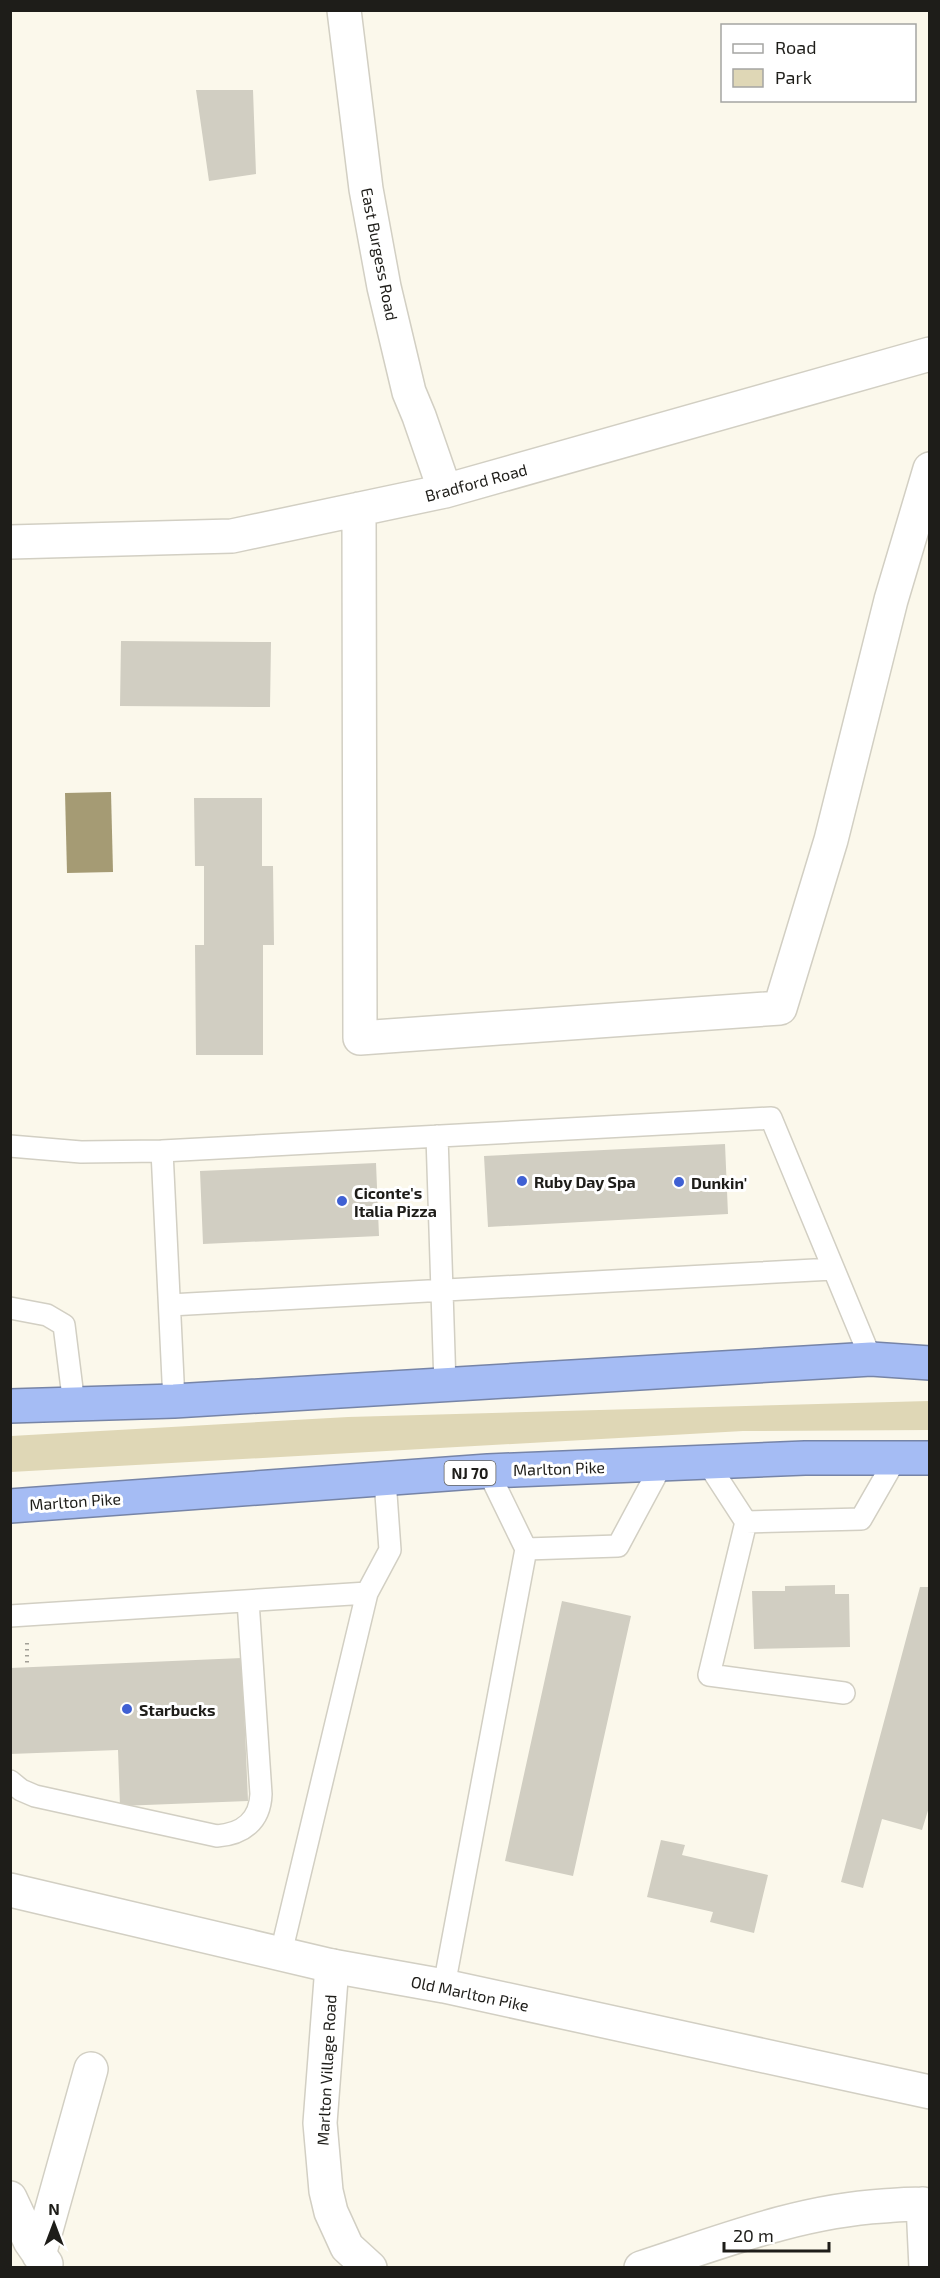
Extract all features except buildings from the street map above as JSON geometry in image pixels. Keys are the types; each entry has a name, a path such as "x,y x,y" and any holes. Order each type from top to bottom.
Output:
{"highway":[{"path":"10,1406 174,1401 871,1359 930,1363"},
{"name":"Marlton Pike","path":"10,1506 488,1471 805,1458 930,1458"}],"street":[{"name":"East Burgess Road","path":"344,10 366,189 384,287 409,392 446,491"},
{"name":"Bradford Road","path":"10,542 232,536 446,491 930,354"},
{"path":"359,509 360,1038 780,1008 831,840 891,600 930,469"},
{"name":"Old Marlton Pike","path":"10,1890 332,1966 444,1986 930,2092"},
{"name":"Marlton Village Road","path":"332,1966 320,2123 326,2191 331,2212 347,2247 370,2268"},
{"path":"44,2261 91,2069"},
{"path":"10,2198 30,2241 44,2261"},
{"path":"641,2268 768,2226 813,2215 859,2208 926,2204 926,2268"}],"lane":[{"path":"10,1146 81,1152 162,1152 771,1118 871,1359"},
{"path":"437,1136 445,1385"},
{"path":"162,1152 174,1401"},
{"path":"170,1305 833,1269"},
{"path":"10,1308 47,1315 64,1325 74,1405"},
{"path":"746,1522 861,1520 896,1458"},
{"path":"707,1462 746,1522 709,1675 844,1693"},
{"path":"526,1549 618,1546 662,1464"},
{"path":"444,1986 526,1549 488,1471"},
{"path":"281,1953 367,1593 390,1550 385,1480"},
{"path":"10,1616 367,1593"},
{"path":"10,1781 21,1790 35,1796 217,1836 239,1832 249,1825 257,1815 261,1794 248,1600"}],"green space":[{"path":"929,1401 929,1430 743,1431 11,1472 11,1436 348,1417"}],"shaded area":[{"path":"111,792 113,872 67,873 65,793"}],"place":[{"name":"Ruby Day Spa","path":"522,1181"},
{"name":"Dunkin'","path":"679,1182"},
{"name":"Ciconte's Italia Pizza","path":"342,1201"},
{"name":"Starbucks","path":"127,1709"}]}
